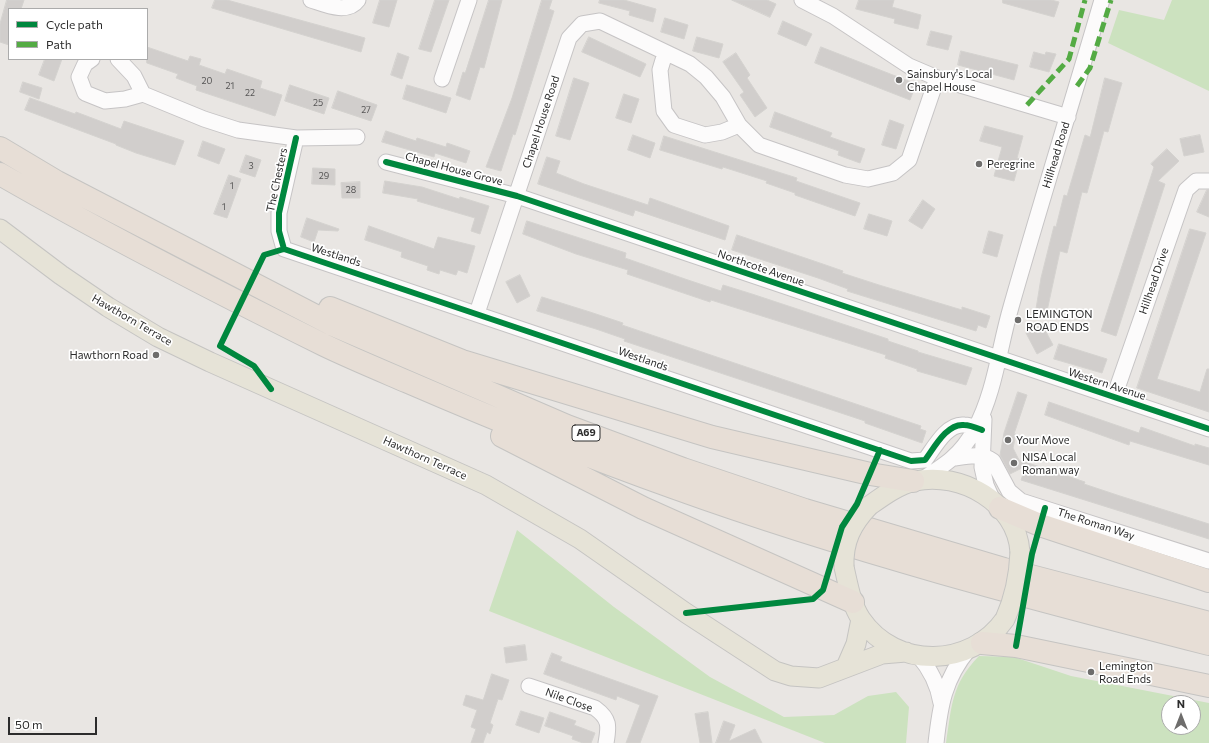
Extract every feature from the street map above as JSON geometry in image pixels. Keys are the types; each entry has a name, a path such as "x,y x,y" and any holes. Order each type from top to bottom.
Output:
{"highway":[{"name":"A69","path":"0,148 57,182 333,326 567,426 683,469 805,510 1004,569 1209,623"},
{"name":"A69","path":"0,174 182,273 326,346 538,437 677,489 799,530 1003,591 1209,644"},
{"path":"191,253 462,361 712,437 870,474 917,480"},
{"path":"326,346 643,508 857,611"},
{"path":"997,505 1040,525 1209,581"},
{"path":"975,646 1016,646 1209,686"}],"main road":[{"name":"Hawthorn Terrace","path":"0,229 61,275 108,307 158,337 210,362 486,485 580,539 686,613 775,671 791,676 819,678 882,654 944,656 975,646"},
{"path":"846,667 856,644 857,611 844,567 844,549 850,531 870,506 898,487 917,480 955,482 967,485 979,491 997,505 1014,527 1020,544 1018,581 1005,619 992,635 975,646"},
{"path":"857,611 882,640 912,654"}],"street":[{"path":"311,0 344,8 355,4 358,0"},
{"path":"442,79 468,0"},
{"path":"802,0 833,16 909,66 937,78 1064,116"},
{"name":"Hillhead Road","path":"997,505 983,475 983,456 979,429 999,359 1010,309 1064,116 1093,0"},
{"name":"Hillhead Road","path":"1064,116 1102,0"},
{"name":"Chapel House Road","path":"477,313 569,38 582,24 600,21 690,64 706,77 723,97 739,125 759,145 845,175 868,179 893,173 909,160 937,78"},
{"path":"668,54 663,60 660,70 664,111 674,125 705,135 722,132 739,125"},
{"path":"91,60 85,64 79,77 85,93 105,101 125,99 143,94 134,76 119,60"},
{"name":"The Chesters","path":"143,94 204,119 238,130 296,138 357,137"},
{"name":"The Chesters","path":"284,249 279,232 279,213 296,138"},
{"name":"Chapel House Grove","path":"386,162 517,196"},
{"name":"Hillhead Drive","path":"1114,397 1186,190 1196,181 1209,181"},
{"name":"Northcote Avenue","path":"517,196 999,359"},
{"name":"Westlands","path":"284,249 911,461 925,460 952,428 964,425 979,429"},
{"name":"Western Avenue","path":"999,359 1209,429"},
{"name":"Hillhead Road","path":"917,480 955,458 979,429"},
{"path":"955,458 983,456"},
{"name":"The Roman Way","path":"983,456 993,461 1009,491 1021,501 1209,561"},
{"path":"936,743 941,704 953,672 975,646"},
{"path":"912,654 933,676 937,685 941,704"},
{"name":"Nile Close","path":"529,686 595,708 607,719 608,726 606,743"}],"green space":[{"path":"1172,0 1209,0 1209,91 1108,43 1119,10 1164,20"},
{"path":"517,530 614,607 710,677 784,717 834,715 868,696 896,692 909,707 906,743 825,743 489,611"},
{"path":"979,656 1014,657 1071,676 1168,695 1161,695 1161,735 1201,735 1201,701 1209,703 1209,743 946,743 954,696 963,676"}],"building":[{"path":"7,0 24,0 21,8 8,8 8,45 0,42 0,24"},
{"path":"215,0 227,0 365,38 361,52 212,8"},
{"path":"380,0 397,0 389,27 373,23"},
{"path":"435,0 449,0 431,52 419,49"},
{"path":"489,0 502,0 484,68 480,67 470,100 456,95 463,72 465,73"},
{"path":"542,0 552,0 549,9 554,11 515,135 513,134 501,171 486,167 512,98"},
{"path":"600,0 624,0 656,9 653,22 629,15 630,11 599,3"},
{"path":"732,0 767,0 776,4 770,17"},
{"path":"859,0 894,0 892,7 921,15 918,29 894,23 895,19 856,9"},
{"path":"1003,0 1051,0 1059,2 1054,17 1003,3"},
{"path":"665,18 688,25 684,39 661,32"},
{"path":"783,21 812,34 806,46 778,34"},
{"path":"931,31 952,36 948,50 927,45"},
{"path":"589,37 646,64 640,77 582,52"},
{"path":"697,37 723,44 719,58 693,51"},
{"path":"148,47 188,61 190,56 201,59 199,65 225,74 227,69 262,81 260,88 282,95 275,116 196,90 197,86 176,78 178,74 147,63"},
{"path":"821,47 916,84 910,100 815,63"},
{"path":"961,51 1018,65 1014,80 958,65"},
{"path":"1034,52 1045,55 1046,52 1056,54 1049,72 1030,67"},
{"path":"398,53 409,57 402,79 391,75"},
{"path":"736,53 750,75 747,78 767,108 755,117 740,95 744,92 723,62"},
{"path":"45,60 62,60 54,81 39,75"},
{"path":"574,78 589,83 570,140 556,136"},
{"path":"1105,78 1122,83 1108,132 1104,131 1087,193 1082,192 1067,253 1060,251 1047,311 1036,309 1041,278 1054,226 1056,227 1064,195 1067,196 1085,135 1090,137"},
{"path":"23,82 42,88 39,99 20,92"},
{"path":"290,85 329,98 324,114 285,101"},
{"path":"407,85 451,98 446,113 403,99"},
{"path":"338,91 377,105 371,121 332,108"},
{"path":"624,94 639,99 631,123 616,118"},
{"path":"30,98 75,114 76,112 121,129 124,121 184,141 175,165 136,153 25,110"},
{"path":"775,112 832,133 830,137 865,149 860,163 838,155 839,151 770,127"},
{"path":"890,120 904,125 896,149 882,145"},
{"path":"985,126 1023,136 1017,158 1020,159 1014,181 994,176 1002,147 980,141"},
{"path":"386,131 416,141 417,138 446,147 447,143 470,151 466,163 435,153 434,157 382,142"},
{"path":"633,135 655,143 650,158 628,150"},
{"path":"1200,135 1204,152 1184,156 1180,139"},
{"path":"664,136 797,178 796,181 860,203 855,216 795,195 795,193 766,183 767,181 723,167 722,169 660,150"},
{"path":"203,141 225,149 219,164 198,156"},
{"path":"1167,149 1179,161 1158,181 1165,184 1116,336 1101,331 1154,167 1151,164"},
{"path":"246,155 261,160 255,177 240,172"},
{"path":"547,157 560,161 556,173 584,184 648,205 650,198 729,226 725,240 635,210 633,216 538,184"},
{"path":"313,168 335,169 335,185 312,184"},
{"path":"229,175 241,179 227,218 214,214"},
{"path":"385,181 422,187 459,199 460,197 489,206 480,234 471,231 475,218 417,201 418,199 383,193"},
{"path":"360,182 360,198 342,198 341,183"},
{"path":"1207,190 1209,190 1209,217 1197,212"},
{"path":"923,200 935,209 922,229 909,221"},
{"path":"869,214 892,221 887,236 864,229"},
{"path":"307,218 339,229 338,231 318,230 314,242 301,237"},
{"path":"527,221 626,253 625,258 721,291 723,285 888,339 888,341 918,352 972,368 966,385 917,371 917,369 885,358 886,355 711,300 710,302 627,274 628,270 576,254 523,234"},
{"path":"369,226 434,249 438,237 475,246 467,273 458,270 456,275 440,270 439,274 427,270 428,266 401,257 402,252 365,240"},
{"path":"1190,229 1206,233 1157,379 1200,392 1207,369 1209,369 1209,412 1137,388"},
{"path":"989,231 1003,235 997,257 983,253"},
{"path":"737,235 843,271 842,273 879,285 962,310 962,307 990,316 986,328 978,325 976,331 847,291 848,289 818,278 732,250"},
{"path":"520,275 530,296 517,303 506,282"},
{"path":"542,297 623,323 622,325 921,426 920,429 926,431 922,443 865,423 865,421 624,341 625,339 596,329 537,311"},
{"path":"1042,324 1053,345 1037,354 1026,333"},
{"path":"1059,344 1107,359 1102,373 1054,359"},
{"path":"1018,392 1027,395 1014,434 1016,434 1013,448 1019,460 1085,482 1084,484 1209,524 1209,539 1021,480 1026,466 1010,474 1000,455 1004,433"},
{"path":"1049,402 1139,433 1141,427 1195,446 1195,444 1209,448 1209,465 1130,441 1129,445 1045,415"},
{"path":"525,645 527,660 506,663 504,648"},
{"path":"552,653 562,657 560,661 658,696 640,743 626,743 640,705 617,696 616,700 544,674"},
{"path":"492,674 509,680 502,700 498,699 490,723 493,725 490,734 487,732 483,743 471,743 476,729 471,727 477,710 463,705 466,695 483,700"},
{"path":"521,711 544,718 539,733 516,725"},
{"path":"550,712 576,721 574,725 595,733 591,743 583,743 572,739 573,736 545,726"},
{"path":"708,712 712,743 700,743 695,714"},
{"path":"724,721 735,725 729,741 755,729 762,743 716,743"}],"marked path":[{"path":"1027,105 1069,59 1085,0"},
{"path":"1077,86 1090,68 1111,0"}],"cycle path":[{"path":"284,249 279,231 279,213 296,138"},
{"path":"386,162 517,196 1209,429"},
{"path":"284,249 911,461 925,460 942,437 958,425 966,425 982,430"},
{"path":"271,389 254,366 220,346 264,255 284,249"},
{"path":"686,613 813,599 823,590 842,527 857,504 880,450"},
{"path":"1016,646 1032,554 1045,508"}],"place":[{"name":"Sainsbury's Local Chapel House","path":"899,80"},
{"name":"Peregrine","path":"979,164"},
{"name":"LEMINGTON ROAD ENDS","path":"1018,320"},
{"name":"Hawthorn Road","path":"156,355"},
{"name":"Your Move","path":"1008,440"},
{"name":"NISA Local Roman way","path":"1014,463"},
{"name":"Lemington Road Ends","path":"1091,672"}]}
